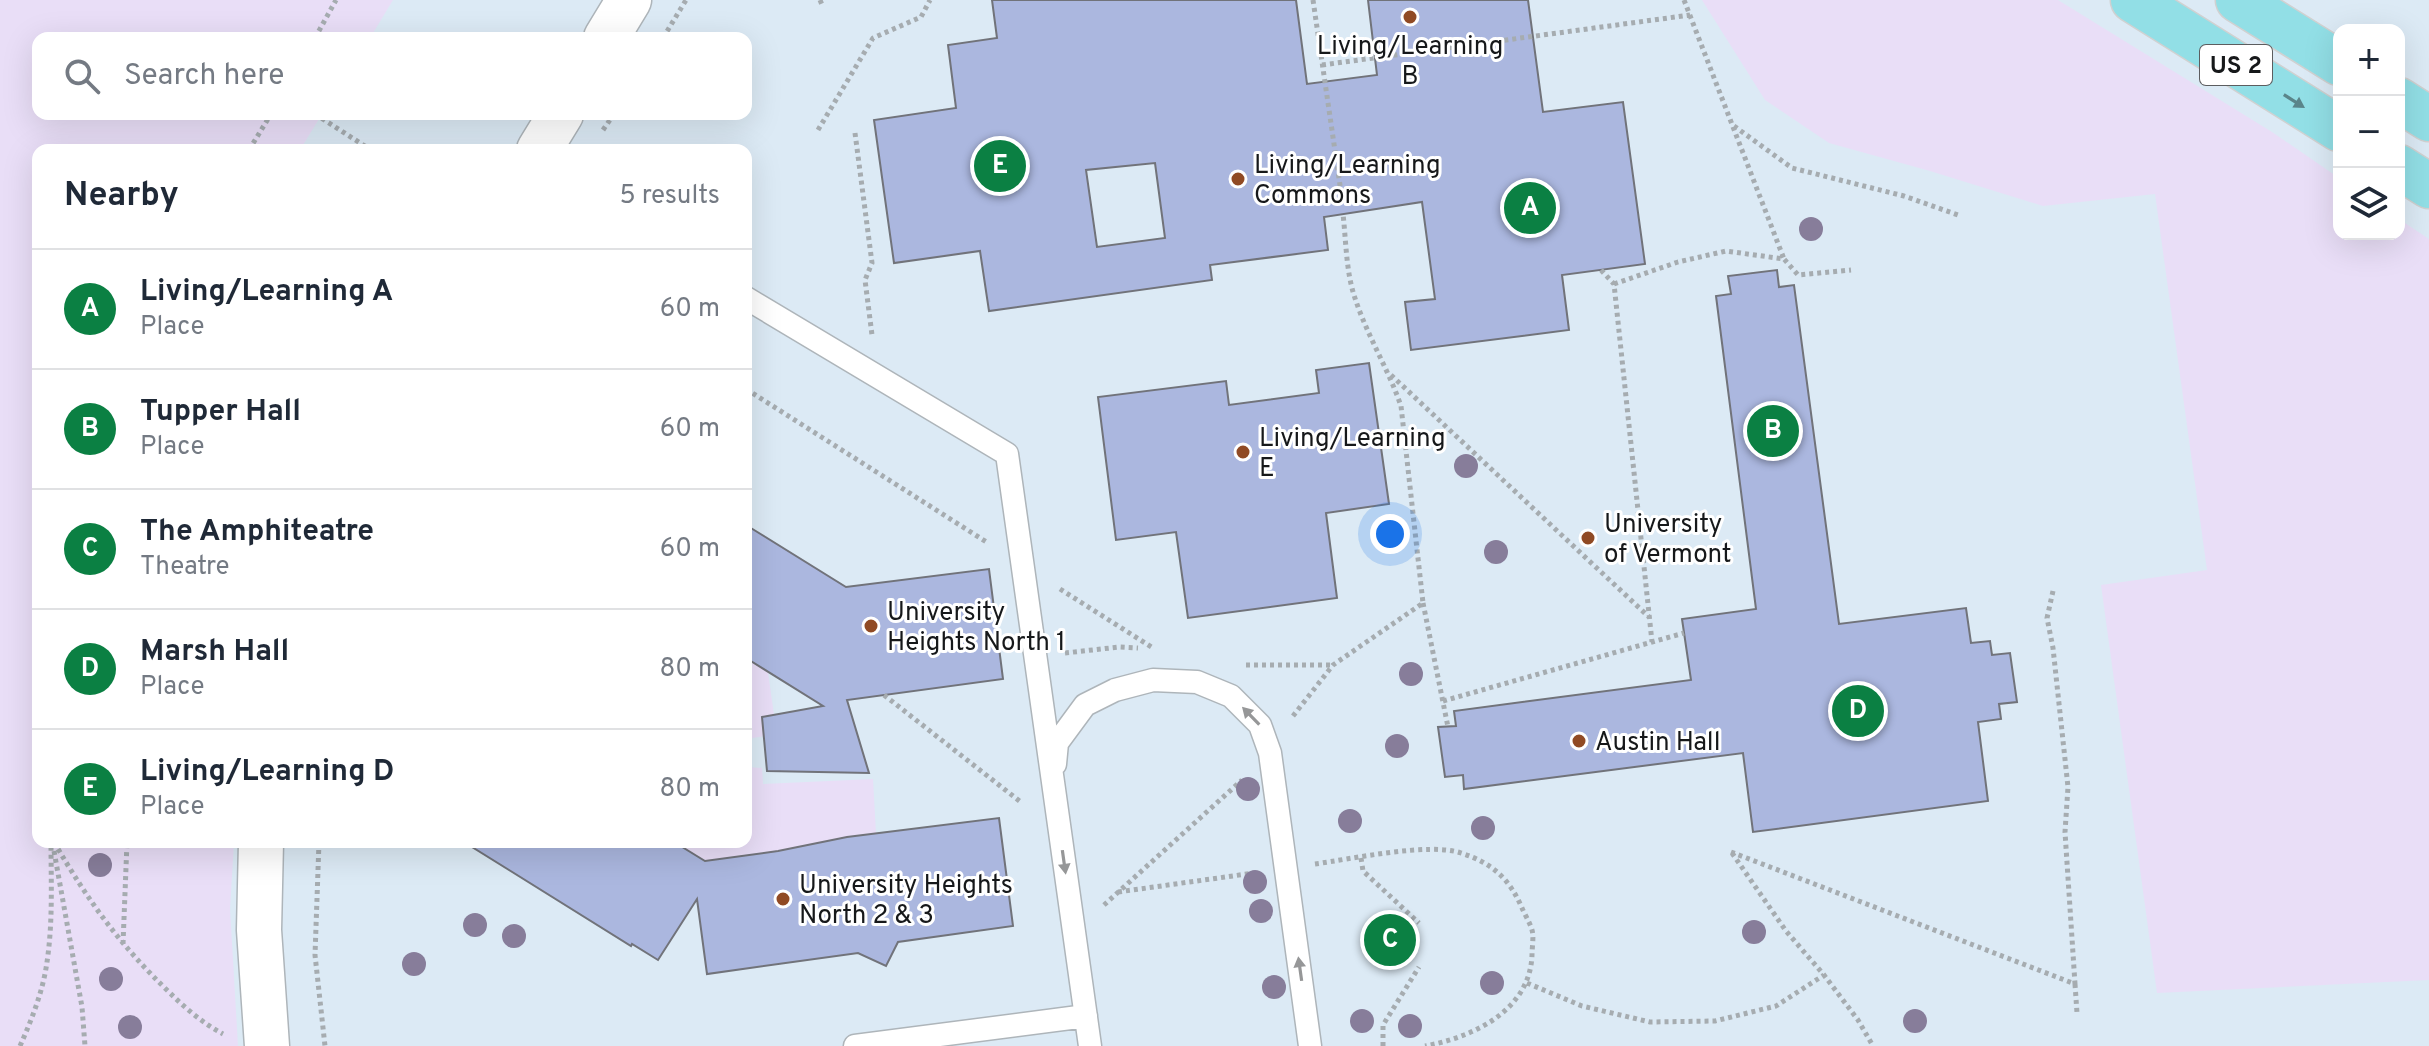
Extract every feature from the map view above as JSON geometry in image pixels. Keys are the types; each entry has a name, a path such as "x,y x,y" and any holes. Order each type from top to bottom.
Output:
{"main road":[{"name":"US 2","path":"2133,0 2333,125"},
{"name":"US 2","path":"2238,0 2333,59"},
{"path":"2405,104 2429,119"},
{"path":"2401,168 2429,186"}],"street":[{"path":"610,32 629,0"},
{"path":"543,144 557,120"},
{"path":"246,1041 259,930 261,848"}],"lane":[{"path":"752,302 1007,454 1090,1046"},
{"path":"1054,785 1057,743 1085,705 1115,690 1153,680 1197,682 1231,696 1260,725 1270,753 1310,1046"},
{"path":"855,1046 1086,1016"}],"path":[{"path":"318,32 336,0"},
{"path":"667,32 686,0"},
{"path":"818,130 873,38 921,17 930,0"},
{"path":"1313,0 1341,192"},
{"path":"1684,0 1784,259 1798,275 1851,270"},
{"path":"1322,65 1690,15"},
{"path":"253,144 267,120"},
{"path":"324,120 362,144"},
{"path":"1732,125 1792,168 1904,196 1961,216"},
{"path":"852,361 874,334 865,280 872,263 855,133"},
{"path":"1343,214 1353,292 1367,330 1391,375 1401,406 1423,603 1448,727"},
{"path":"1614,284 1678,262 1726,251 1784,259"},
{"path":"1601,270 1614,284 1652,642"},
{"path":"1391,375 1649,617"},
{"path":"2053,591 2047,618 2068,787 2065,832 2077,1013"},
{"path":"1074,932 1270,753 1286,724 1333,665 1423,603"},
{"path":"1443,701 1684,633"},
{"path":"1036,657 1119,647 1155,649"},
{"path":"884,695 1060,833"},
{"path":"20,1046 35,1011 47,965 52,924 52,848"},
{"path":"53,848 82,1007 85,1046"},
{"path":"56,848 85,895 140,965 216,1031 246,1041"},
{"path":"123,945 127,848"},
{"path":"319,848 315,955 325,1046"},
{"path":"1118,892 1414,850 1458,851 1495,868 1516,894 1532,931 1527,983 1512,1004 1480,1030 1425,1046"},
{"path":"1873,1046 1858,1020 1786,931 1731,852 2075,984"},
{"path":"1361,858 1363,871 1419,923"},
{"path":"1383,1046 1383,1025 1419,967"},
{"path":"1527,983 1582,1006 1650,1022 1715,1021 1776,1006 1824,975"}],"shaded area":[{"name":"University of Vermont","path":"0,0 2429,0 2429,1046 0,1046"},
{"path":"0,0 393,0 374,32 32,32 32,120 318,120 304,144 32,144 32,848 234,848 230,909 238,1046 0,1046"},
{"path":"1702,0 2058,0 2272,132 2333,174 2333,240 2405,240 2405,223 2429,239 2429,980 2157,993 2101,585 2207,570 2155,194 2043,206 1829,143 1765,100"},
{"path":"752,662 768,672 774,715 762,717 765,736 752,738"},
{"path":"752,767 762,768 763,784 873,779 876,833 849,842 692,863 689,851 684,848 752,848"}],"building":[{"path":"992,0 1296,0 1307,84 1377,75 1368,0 1528,0 1543,112 1623,102 1645,264 1562,275 1569,330 1411,350 1405,302 1435,299 1422,202 1324,217 1328,250 1210,265 1212,280 989,311 980,251 894,263 874,120 956,108 948,45 997,38","holes":["1155,163 1165,238 1097,247 1086,170"]},
{"path":"1777,270 1779,287 1794,285 1839,624 1966,608 1971,643 1990,641 1992,655 2010,653 2017,702 1999,704 2001,719 1978,722 1988,801 1753,832 1743,753 1464,789 1463,775 1445,777 1438,727 1456,726 1454,711 1691,680 1682,619 1756,609 1716,296 1731,294 1728,276"},
{"name":"Living/Learning E","path":"1369,363 1389,504 1326,513 1337,598 1188,618 1176,532 1116,540 1098,397 1226,381 1229,405 1319,393 1316,370"},
{"name":"University Heights North 1","path":"752,529 846,587 989,569 1003,679 847,700 869,773 767,771 762,717 823,706 752,662"},
{"name":"University Heights North 2 & 3","path":"999,818 1013,926 898,942 886,966 858,953 707,974 697,899 658,960 474,848 684,848 705,861 847,837"}],"place":[{"name":"Living/Learning B","path":"1410,17"},
{"name":"Living/Learning D","path":"1000,166"},
{"name":"Living/Learning Commons","path":"1238,179"},
{"name":"Living/Learning A","path":"1530,208"},
{"name":"Tupper Hall","path":"1773,431"},
{"name":"Living/Learning E","path":"1243,452"},
{"name":"University of Vermont","path":"1588,538"},
{"name":"University Heights North 1","path":"871,626"},
{"name":"Marsh Hall","path":"1858,711"},
{"name":"Austin Hall","path":"1579,741"},
{"name":"University Heights North 2 & 3","path":"783,899"},
{"name":"The Amphiteatre","path":"1390,940"}]}
